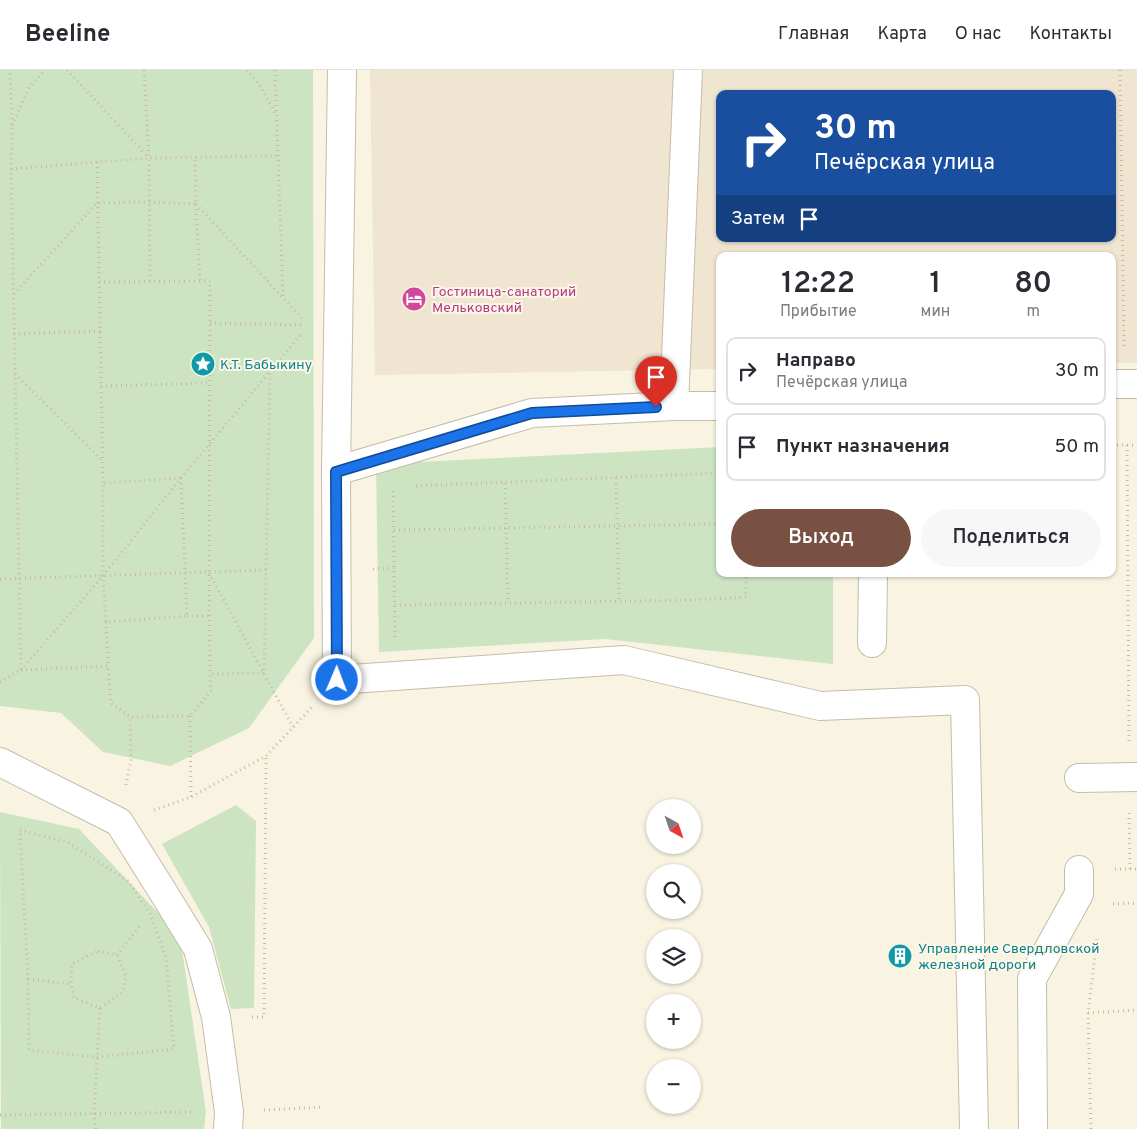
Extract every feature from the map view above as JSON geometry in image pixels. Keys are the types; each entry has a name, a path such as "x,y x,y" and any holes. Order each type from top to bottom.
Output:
{"street":[{"path":"342,70 336,472 337,680 624,660 820,706 965,700 974,1129"},
{"path":"674,406 688,70"},
{"path":"336,472 532,413 674,406 716,406"},
{"path":"872,643 873,577"},
{"path":"0,762 119,822 198,949 216,1017 229,1120"},
{"path":"1078,778 1133,777"},
{"path":"1033,1129 1032,979 1079,894 1079,870"}],"path":[{"path":"10,70 21,670"},
{"path":"12,126 29,88 45,70"},
{"path":"67,70 149,158"},
{"path":"144,70 149,158 150,281"},
{"path":"247,70 261,87 276,116"},
{"path":"275,70 283,299"},
{"path":"1120,70 1125,384"},
{"path":"11,169 149,158 278,156"},
{"path":"194,157 200,281"},
{"path":"97,162 103,576 110,703 130,717 190,716"},
{"path":"14,294 97,203 149,202 196,204 308,325"},
{"path":"99,282 210,281 209,573 211,691 190,716 191,797"},
{"path":"210,323 308,325"},
{"path":"0,682 21,670 103,576 181,478 308,325"},
{"path":"14,334 100,331"},
{"path":"264,673 270,372"},
{"path":"15,374 102,459"},
{"path":"101,386 210,383"},
{"path":"1116,445 1137,445"},
{"path":"1127,445 1133,777 1130,869"},
{"path":"412,486 716,474"},
{"path":"103,483 181,478"},
{"path":"181,478 187,616"},
{"path":"616,478 620,601"},
{"path":"506,482 508,603"},
{"path":"393,487 395,646"},
{"path":"394,530 716,524"},
{"path":"372,569 394,568"},
{"path":"0,578 186,574 266,570"},
{"path":"209,573 292,728"},
{"path":"395,605 711,599 746,596 746,577"},
{"path":"106,622 210,616"},
{"path":"21,670 108,666"},
{"path":"210,674 264,673"},
{"path":"119,822 191,797 266,756 337,680"},
{"path":"130,717 131,761"},
{"path":"216,1017 264,1017 266,756"},
{"path":"20,830 69,843 128,881 150,914 166,958 174,1049 97,1057 29,1050 28,979 20,830"},
{"path":"1110,904 1137,902"},
{"path":"1091,1129 1088,1013 1097,934"},
{"path":"98,951 118,955 126,976 122,993 100,1008 74,998 71,984 72,964 98,951"},
{"path":"28,979 71,984"},
{"path":"96,1129 94,1114 100,1008"},
{"path":"1088,1013 1137,1010"},
{"path":"0,1115 94,1114 229,1120 323,1107"}],"shaded area":[{"path":"370,70 1137,70 1137,363 1116,363 1116,252 716,252 716,369 375,375"}],"green space":[{"path":"0,70 313,70 314,638 249,728 170,766 103,752 61,713 0,706"},
{"path":"716,447 716,577 833,577 833,664 605,639 379,652 376,464"},
{"path":"236,805 256,821 254,1008 231,1009 209,927 162,844"},
{"path":"0,812 79,829 180,936 206,1112 204,1129 1,1129"}],"place":[{"name":"Гостиница-санаторий Мельковский","path":"414,299"},
{"name":"К.Т. Бабыкину","path":"203,364"},
{"name":"Управление Свердловской железной дороги","path":"900,956"}],"route":[{"path":"337,680 338,554 336,472 532,413 656,407"}]}
